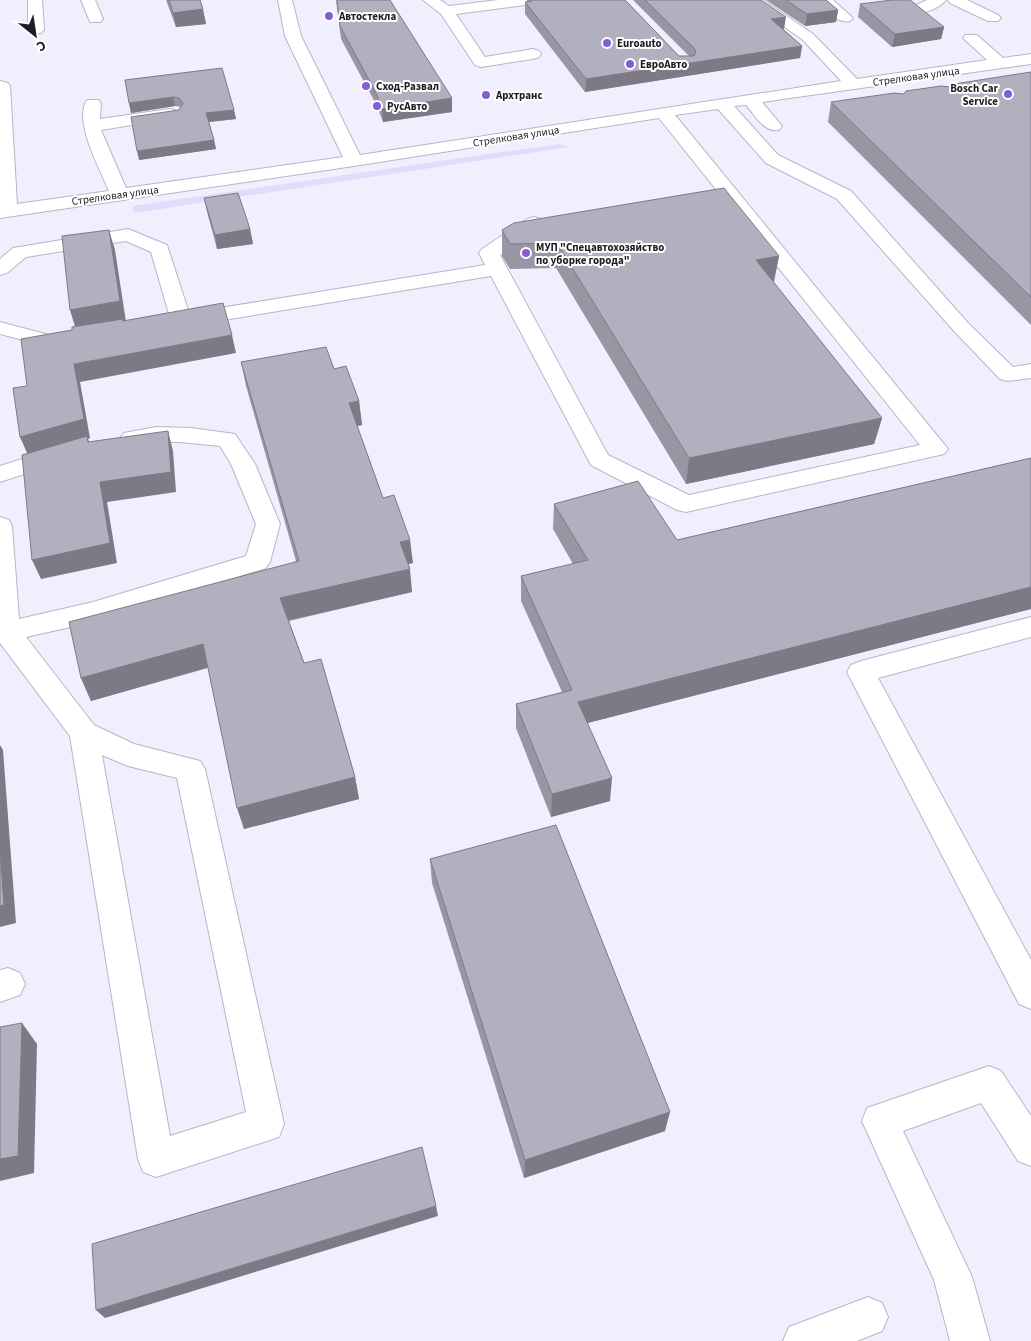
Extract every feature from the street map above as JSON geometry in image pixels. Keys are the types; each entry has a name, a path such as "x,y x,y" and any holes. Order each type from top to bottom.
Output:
{"street":[{"path":"35,0 36,30"},
{"path":"88,0 95,19"},
{"path":"285,0 293,36 354,161"},
{"path":"430,0 446,11 481,62 533,54"},
{"path":"446,11 533,0"},
{"path":"753,0 808,37 854,85"},
{"path":"824,0 845,18"},
{"path":"919,9 939,0"},
{"path":"955,0 993,18"},
{"path":"971,38 1000,64"},
{"name":"Стрелковая улица","path":"4,212 354,161 736,101 854,85 877,88 915,77 1031,59"},
{"path":"981,67 999,82"},
{"path":"915,77 932,92"},
{"path":"0,86 2,86 2,147 7,178 4,212"},
{"path":"736,101 767,128"},
{"path":"736,101 772,159 844,195"},
{"path":"93,104 91,126 120,195"},
{"path":"91,126 175,113"},
{"path":"553,219 534,223 489,253 599,460 686,504 936,449 716,191 664,113"},
{"path":"809,178 802,159 844,195 961,326 1008,374 1031,394"},
{"path":"0,270 20,252 128,236 160,249 171,323 498,269"},
{"path":"0,328 53,342 92,336"},
{"path":"1008,374 1031,371"},
{"path":"4,633 92,612 257,562 268,524 243,464 227,439 146,434 108,443"},
{"path":"0,474 79,450"},
{"path":"0,526 4,633 84,732 128,754 190,769 266,1124 156,1159 84,732"},
{"path":"1031,627 861,672 1031,993"},
{"path":"970,1341 953,1277 880,1121 989,1083 1031,1148"},
{"path":"803,1341 868,1316"}],"shaded area":[{"path":"559,144 569,147 134,213 132,206"}],"building":[{"path":"169,0 200,0 203,9 173,13"},
{"path":"337,0 390,0 452,98 382,109 376,93 340,26"},
{"path":"531,0 625,0 679,56 694,56 696,51 694,48 645,0 761,0 786,17 771,19 802,46 586,79 525,2"},
{"path":"786,0 826,0 838,10 807,14"},
{"path":"910,0 944,27 895,34 860,4"},
{"path":"222,68 234,110 206,113 214,140 137,151 131,117 179,110 183,103 179,98 173,97 129,103 125,80"},
{"path":"1031,72 1031,297 831,102 894,93 904,94 906,91 941,86 951,87 954,84"},
{"path":"724,188 779,256 756,260 882,418 689,458 557,243 510,244 502,230 514,223"},
{"path":"238,193 250,229 215,235 204,198"},
{"path":"109,230 120,301 70,310 62,236"},
{"path":"223,303 232,335 74,364 84,419 20,437 13,388 27,386 21,339 72,330 72,327 123,319 123,321"},
{"path":"326,347 334,369 346,366 359,401 349,403 383,498 394,495 410,540 400,542 410,569 280,598 304,663 321,659 355,777 237,808 203,644 81,678 69,622 299,561 241,362"},
{"path":"168,431 171,472 100,482 110,543 32,560 22,455 87,436 88,442"},
{"path":"1031,458 1031,587 578,702 612,778 552,794 516,704 572,690 521,576 588,560 554,504 638,481 677,540"},
{"path":"556,825 670,1112 525,1160 430,859"},
{"path":"0,849 4,905 0,906"},
{"path":"22,1023 18,1156 0,1159 0,1027"},
{"path":"422,1147 436,1206 96,1310 92,1244"}],"place":[{"name":"Автостекла","path":"329,16"},
{"name":"Euroauto","path":"607,43"},
{"name":"ЕвроАвто","path":"630,64"},
{"name":"Сход-Развал","path":"366,86"},
{"name":"Bosch Car Service","path":"1008,94"},
{"name":"Архтранс","path":"486,95"},
{"name":"РусАвто","path":"377,106"},
{"name":"МУП \"Спецавтохозяйство по уборке города\"","path":"526,253"}]}
